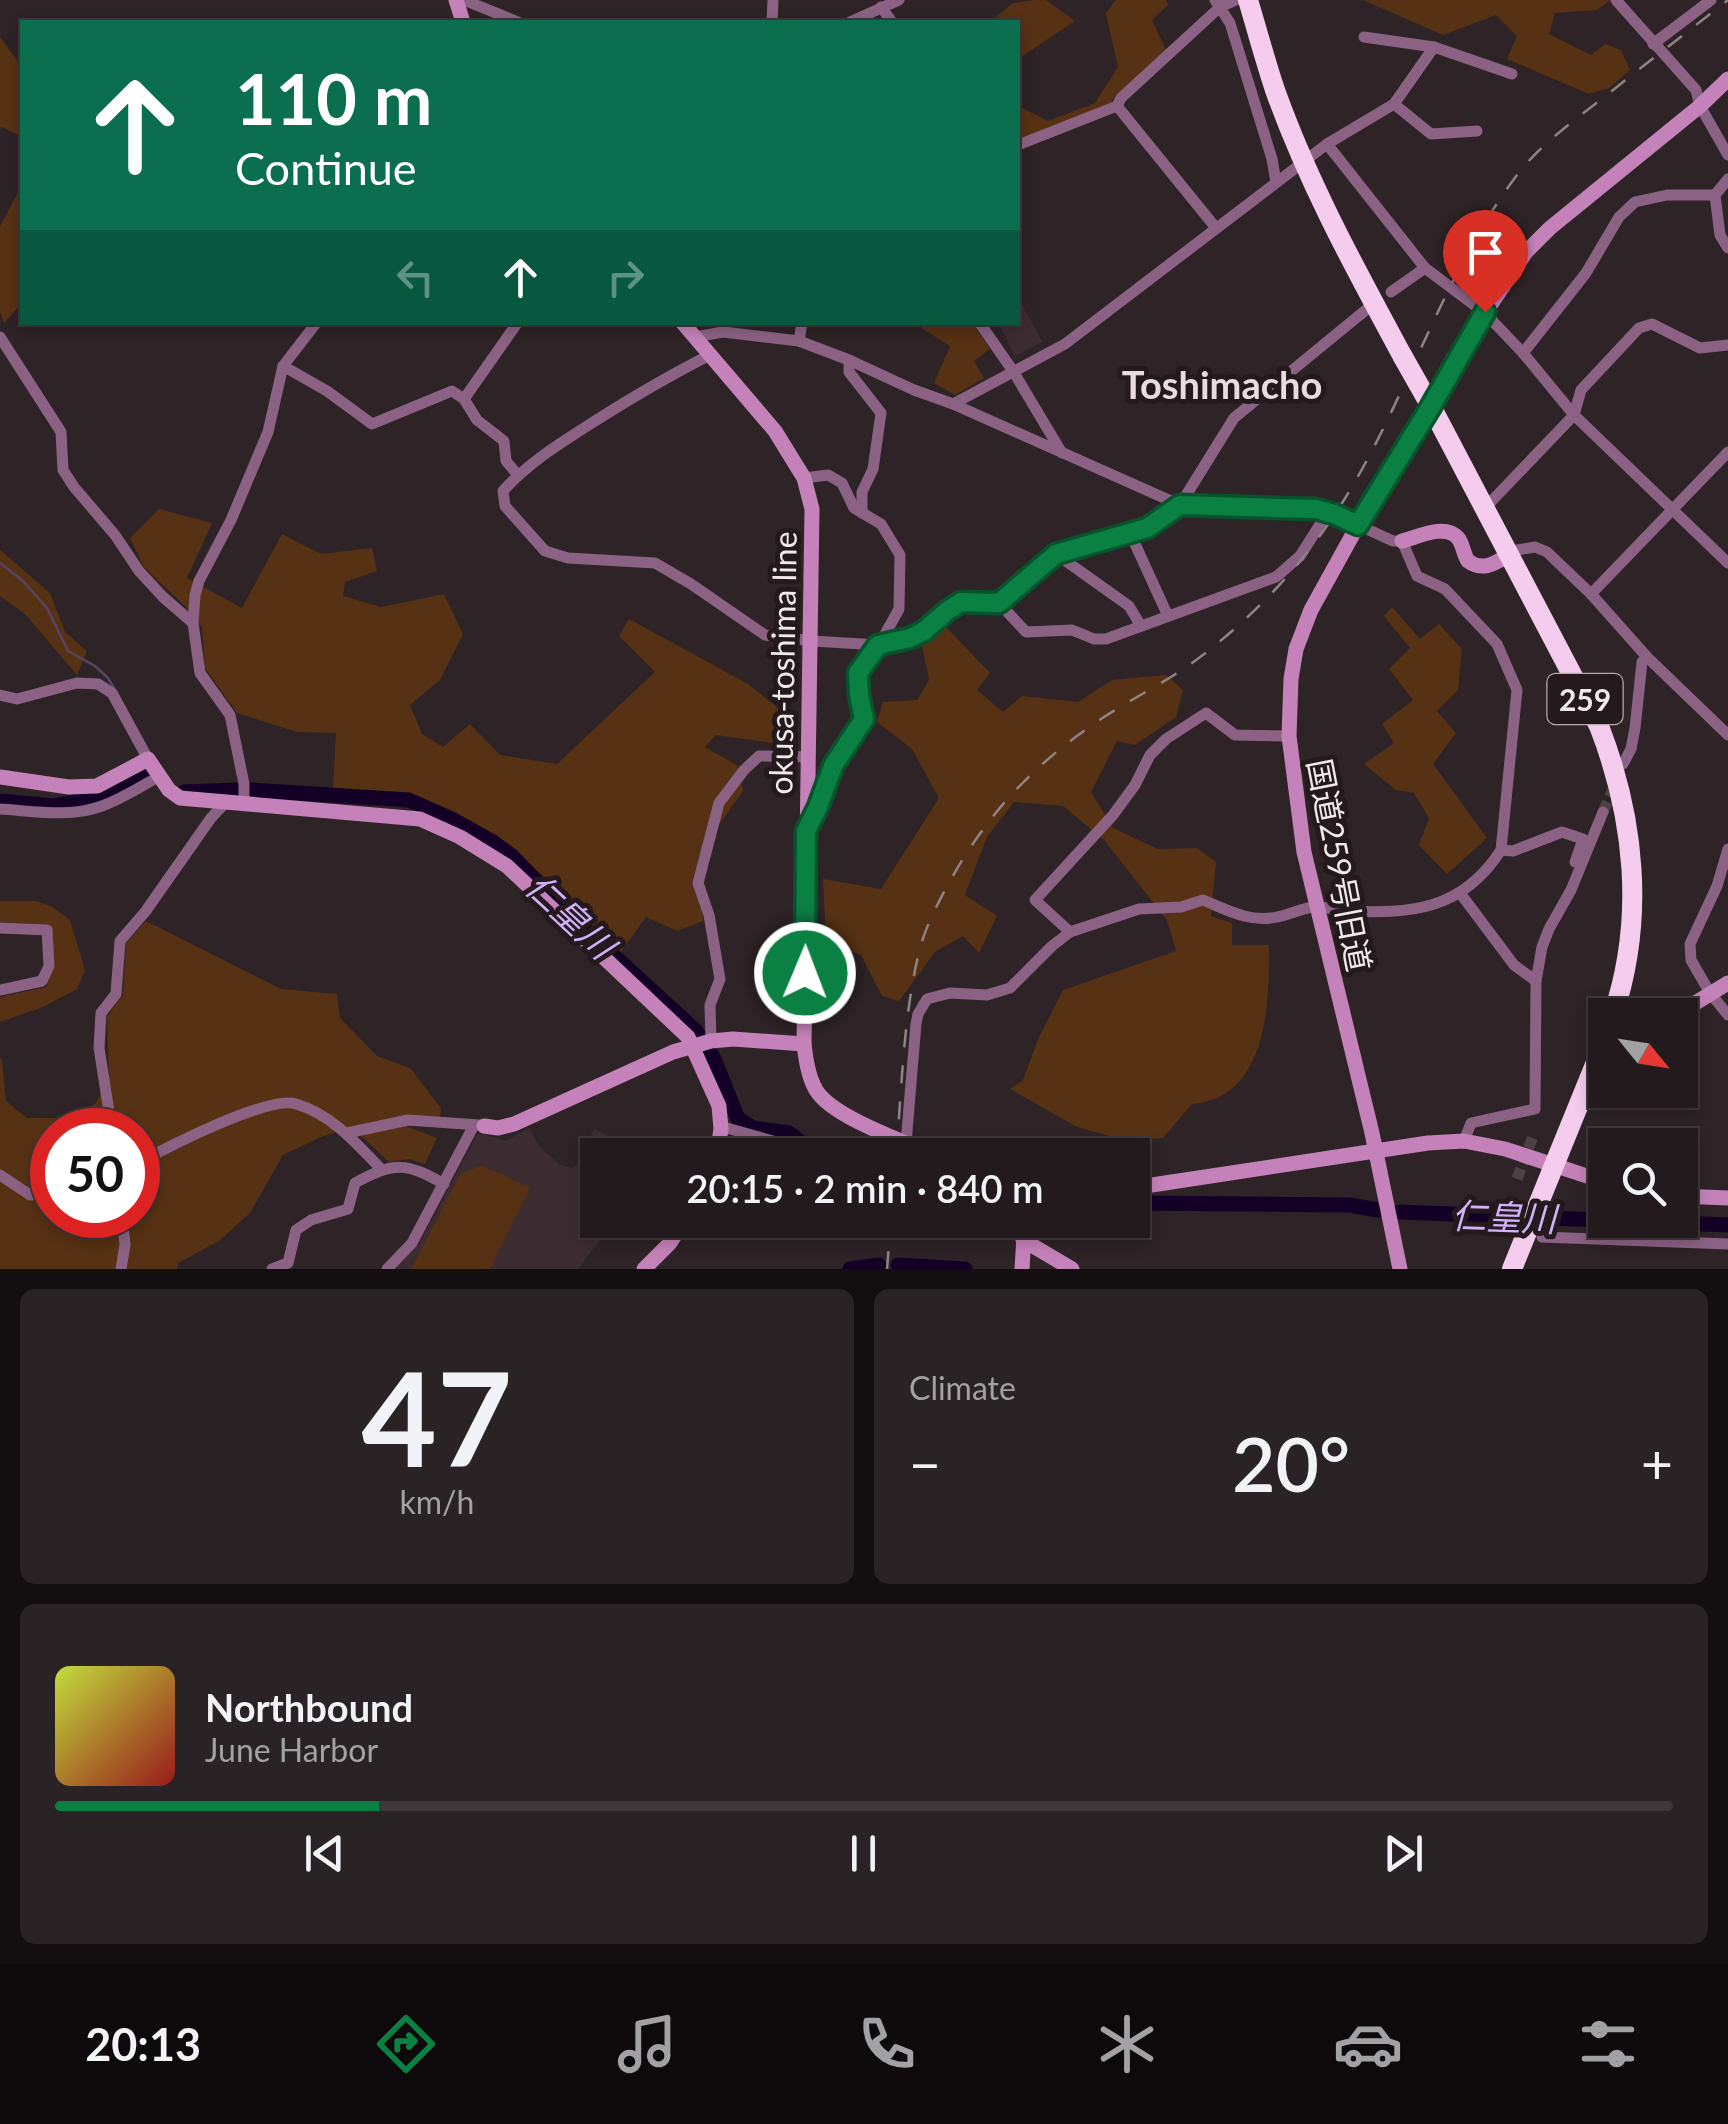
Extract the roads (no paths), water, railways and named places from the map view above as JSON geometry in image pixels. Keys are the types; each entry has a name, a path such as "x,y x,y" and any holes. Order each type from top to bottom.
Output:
{"highway":[{"name":"259","path":"1248,0 1275,90 1338,234 1600,726 1622,795 1631,848 1634,905 1627,963 1618,998"},
{"path":"1512,1269 1536,1233 1538,1204 1588,1082"}],"street":[{"path":"464,0 513,20"},
{"path":"854,20 899,0"},
{"path":"1020,143 1116,106 1218,4 1236,0"},
{"path":"1616,0 1696,90 1700,106 1728,155"},
{"path":"1653,44 1703,2"},
{"path":"1218,4 1230,24 1276,182"},
{"path":"881,7 891,20"},
{"path":"1364,37 1434,47 1512,74"},
{"path":"954,404 1066,344 1304,161 1394,104 1434,47"},
{"name":"国道259号旧道","path":"1400,1269 1304,852 1289,736 1296,649 1311,610 1358,525 1485,312 1526,252 1728,80"},
{"path":"1394,104 1431,134 1477,130"},
{"path":"1116,106 1216,228"},
{"path":"1328,144 1425,268 1485,312 1574,414 1728,563"},
{"path":"1523,353 1586,274 1619,217 1635,202 1667,195 1715,194 1728,180"},
{"path":"1715,194 1720,235 1728,248"},
{"path":"1391,292 1425,268"},
{"path":"710,355 660,380 518,474 503,491 506,506 545,551 568,558 655,563 765,635 878,645 924,631 961,602 999,603 1056,554 1147,528 1180,505 1234,418 1367,309"},
{"path":"1484,509 1574,414 1581,390 1639,328 1652,324 1700,348 1728,344"},
{"path":"108,1108 99,1048 100,1014 116,994 120,941 211,818 236,802 244,784 230,715 200,672 193,623 198,581 231,520 268,432 284,366 314,325"},
{"path":"464,398 516,325"},
{"name":"okusa-toshima line","path":"684,325 775,431 804,478 812,510 806,1066 816,1090 827,1103 895,1138"},
{"path":"799,341 802,325"},
{"path":"981,325 1062,454"},
{"path":"695,338 723,332 799,341 954,404 1180,505 1316,509 1392,540 1448,532 1460,540 1468,561 1481,567 1535,546 1547,552 1591,594 1647,657 1728,734"},
{"path":"0,337 61,432 63,470 74,487 116,535 151,584 193,623"},
{"path":"849,360 849,372 881,414 873,469 862,492 862,513"},
{"path":"284,366 372,424 452,391 464,398 477,420 504,441 506,461 518,474"},
{"path":"1591,594 1728,452"},
{"path":"804,478 828,475 842,483 854,508 881,524 900,554 899,608 858,673 864,719 833,766 806,831"},
{"path":"999,603 1026,632 1072,630 1094,639 1106,639 1276,577 1300,556 1328,512"},
{"path":"1130,533 1168,616"},
{"path":"906,1138 916,1024 927,999 950,993 987,995 1010,988 1070,932 1139,909 1182,907 1203,900 1240,916 1264,919 1315,907 1405,912 1460,893 1492,865 1501,850 1517,690 1498,644 1445,589 1417,576 1402,540"},
{"path":"1056,554 1130,606 1141,626"},
{"path":"1623,764 1635,728 1642,662 1647,657"},
{"path":"0,695 17,699 77,683 98,684 112,693 158,777 180,798 420,819 460,837 507,866 688,1037 719,1106 720,1138"},
{"path":"1070,932 1035,900 1114,815 1150,755 1166,739 1206,713 1235,735 1289,736"},
{"path":"711,1041 710,1005 720,979 709,914 698,883 719,804 758,756 809,757"},
{"path":"0,777 70,787 97,786 148,760"},
{"path":"0,809 62,813 89,810 158,777"},
{"path":"1464,1141 1471,1123 1535,1110 1536,981 1542,947 1603,812"},
{"path":"1501,850 1513,850 1562,832 1583,839 1567,882 1571,890"},
{"path":"1728,849 1717,886 1690,944 1691,960 1710,994 1728,1015"},
{"path":"1460,893 1514,965 1536,981"},
{"path":"0,928 47,930 49,966 42,980 0,990"},
{"path":"1698,1001 1728,983"},
{"path":"347,1133 408,1120 498,1128 692,1046 733,1039 804,1044"},
{"path":"160,1151 254,1110 292,1102 324,1116 347,1133 381,1169"},
{"path":"388,1269 412,1243 479,1125"},
{"path":"721,1128 760,1138"},
{"path":"1150,1185 1428,1143 1464,1141 1505,1149 1588,1177"},
{"path":"272,1269 288,1263 296,1230 311,1220 348,1208 355,1183 381,1169 415,1168 444,1184"},
{"path":"0,1176 30,1195"},
{"path":"1698,1197 1728,1198"},
{"path":"1536,1233 1728,1244"},
{"path":"121,1269 124,1238"},
{"path":"644,1269 673,1238"},
{"path":"1022,1263 1023,1238"},
{"path":"1036,1238 1072,1269"}],"waterway":[{"path":"0,563 47,608 68,651 95,666 114,688"},
{"name":"仁皇川","path":"0,801 53,806 96,798 147,772"},
{"name":"仁皇川","path":"184,792 238,790"},
{"name":"仁皇川","path":"251,790 409,800 493,842 696,1031 714,1059 738,1119 753,1128 789,1133 795,1138"},
{"name":"仁皇川","path":"1150,1203 1349,1205 1378,1210"},
{"name":"仁皇川","path":"1400,1212 1728,1225"},
{"path":"850,1269 879,1265"},
{"path":"898,1265 965,1269"}],"tunnel":[{"path":"1603,812 1616,782"},
{"path":"1517,1179 1533,1136"}],"railway":[{"path":"897,1138 906,1028 919,952 941,897 976,839 1012,794 1053,755 1101,719 1204,654 1290,574 1347,495 1461,266 1514,179 1555,136 1728,0"},
{"path":"887,1269 890,1238"}],"district":[{"name":"Toshimacho","path":"1222,384"}]}
